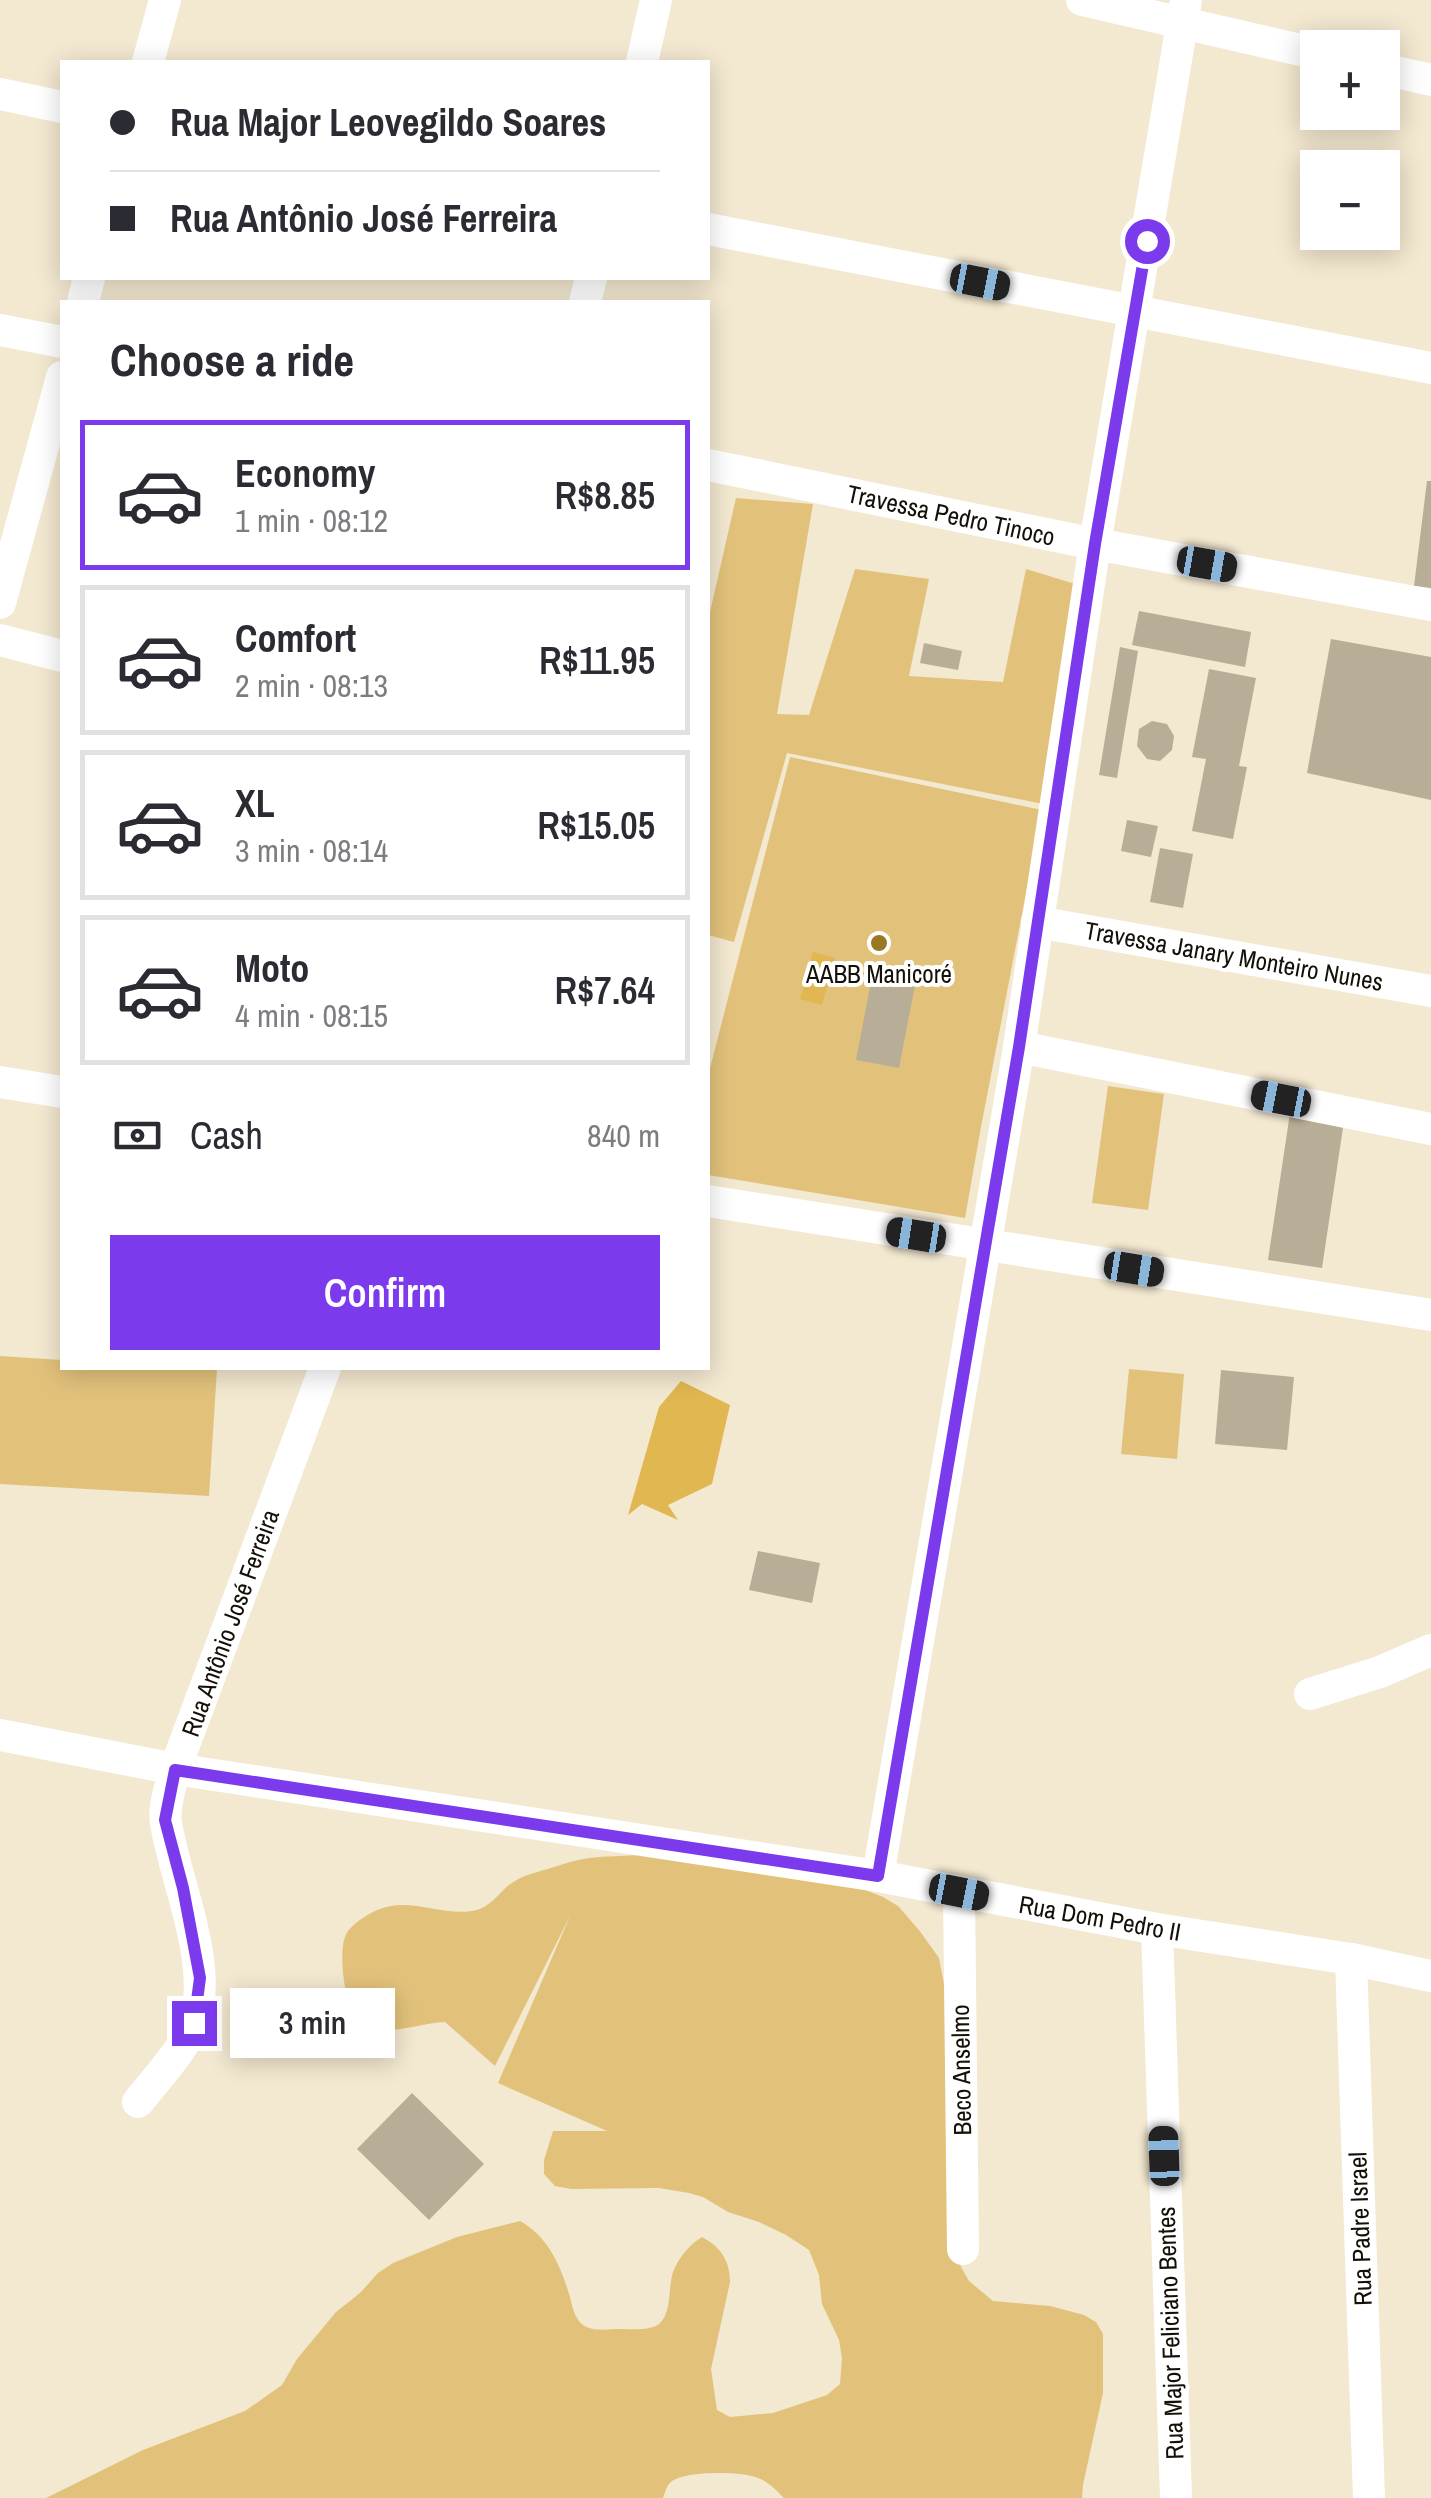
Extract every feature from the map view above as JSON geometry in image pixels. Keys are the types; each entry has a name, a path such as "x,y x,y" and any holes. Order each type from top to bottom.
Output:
{"street":[{"path":"149,60 166,0"},
{"path":"642,60 656,0"},
{"path":"1082,0 1185,12 1300,48"},
{"path":"878,1876 1019,1047 1095,544 1185,12"},
{"path":"1400,73 1431,80"},
{"path":"0,94 60,107"},
{"path":"710,229 1431,368"},
{"path":"0,330 60,342"},
{"path":"0,603 60,384"},
{"name":"Travessa Pedro Tinoco","path":"710,465 1095,544 1431,606"},
{"path":"0,640 60,655"},
{"name":"Travessa Janary Monteiro Nunes","path":"1036,922 1431,991"},
{"path":"1019,1047 1431,1129"},
{"path":"0,1082 60,1092"},
{"path":"710,1201 1431,1315"},
{"name":"Rua Antônio José Ferreira","path":"138,2102 185,2040 199,2000 200,1978 183,1888 165,1820 175,1770 324,1370"},
{"path":"1310,1694 1380,1672 1431,1650"},
{"name":"Rua Dom Pedro II","path":"0,1734 175,1770 878,1876 1431,1976"},
{"name":"Beco Anselmo","path":"959,1892 962,2249"},
{"name":"Rua Major Feliciano Bentes","path":"1157,1929 1176,2498"},
{"name":"Rua Padre Israel","path":"1351,1960 1369,2498"}],"shaded area":[{"path":"736,498 813,504 777,714 809,715 855,569 929,579 909,676 1003,682 1026,569 1082,586 1043,804 787,753 734,942 710,936 710,612"},
{"name":"AABB Manicoré","path":"790,757 1042,810 965,1218 710,1175 710,1068"},
{"path":"813,952 835,958 822,1005 800,999"},
{"path":"1108,1086 1164,1094 1148,1210 1092,1203"},
{"path":"0,1356 60,1360 60,1370 217,1370 209,1496 0,1484"},
{"path":"1129,1369 1184,1374 1177,1459 1121,1454"},
{"path":"681,1381 730,1405 712,1484 668,1505 678,1520 642,1504 628,1515 659,1407"},
{"path":"643,1855 835,1878 898,1906 939,1958 947,2000 952,2239 961,2267 969,2281 993,2301 1050,2306 1084,2315 1096,2322 1103,2334 1103,2393 1082,2498 784,2498 758,2478 712,2473 676,2479 663,2498 46,2498 143,2450 245,2411 282,2385 297,2359 336,2312 393,2263 457,2237 520,2221 539,2235 552,2254 578,2319 596,2329 641,2329 659,2324 666,2313 673,2272 681,2256 702,2237 714,2245 726,2261 730,2282 711,2369 717,2410 730,2417 773,2413 827,2395 840,2384 839,2340 822,2304 819,2275 809,2250 786,2235 728,2212 703,2197 659,2188 571,2189 555,2186 544,2174 553,2131 607,2131 498,2083 570,1916 495,2066 445,2022 382,2030 362,2024 351,2009 344,1984 343,1946 351,1928 370,1913 403,1905 472,1911 529,1874 583,1859"}],"building":[{"path":"1427,481 1431,481 1431,588 1414,586"},
{"path":"1139,611 1251,632 1245,667 1132,645"},
{"path":"1331,639 1431,657 1431,800 1307,773"},
{"path":"924,643 962,651 958,670 920,663"},
{"path":"1120,647 1138,651 1117,778 1099,775"},
{"path":"1209,669 1256,678 1239,766 1247,767 1233,839 1192,831 1206,759 1192,757"},
{"path":"1152,721 1167,724 1174,736 1172,750 1160,761 1147,759 1137,746 1139,729"},
{"path":"1127,820 1158,826 1151,857 1121,851"},
{"path":"1160,848 1193,854 1183,908 1150,902"},
{"path":"874,966 917,975 899,1068 856,1060"},
{"path":"1290,1113 1344,1121 1322,1268 1268,1260"},
{"path":"1221,1370 1294,1377 1287,1450 1215,1444"},
{"path":"758,1551 820,1563 812,1603 749,1590"},
{"path":"412,2093 484,2164 429,2220 357,2149"}],"place":[{"name":"AABB Manicoré","path":"879,943"}],"route":[{"path":"194,2023 200,1978 165,1820 175,1770 878,1876 1019,1047 1095,544 1147,241"}]}
